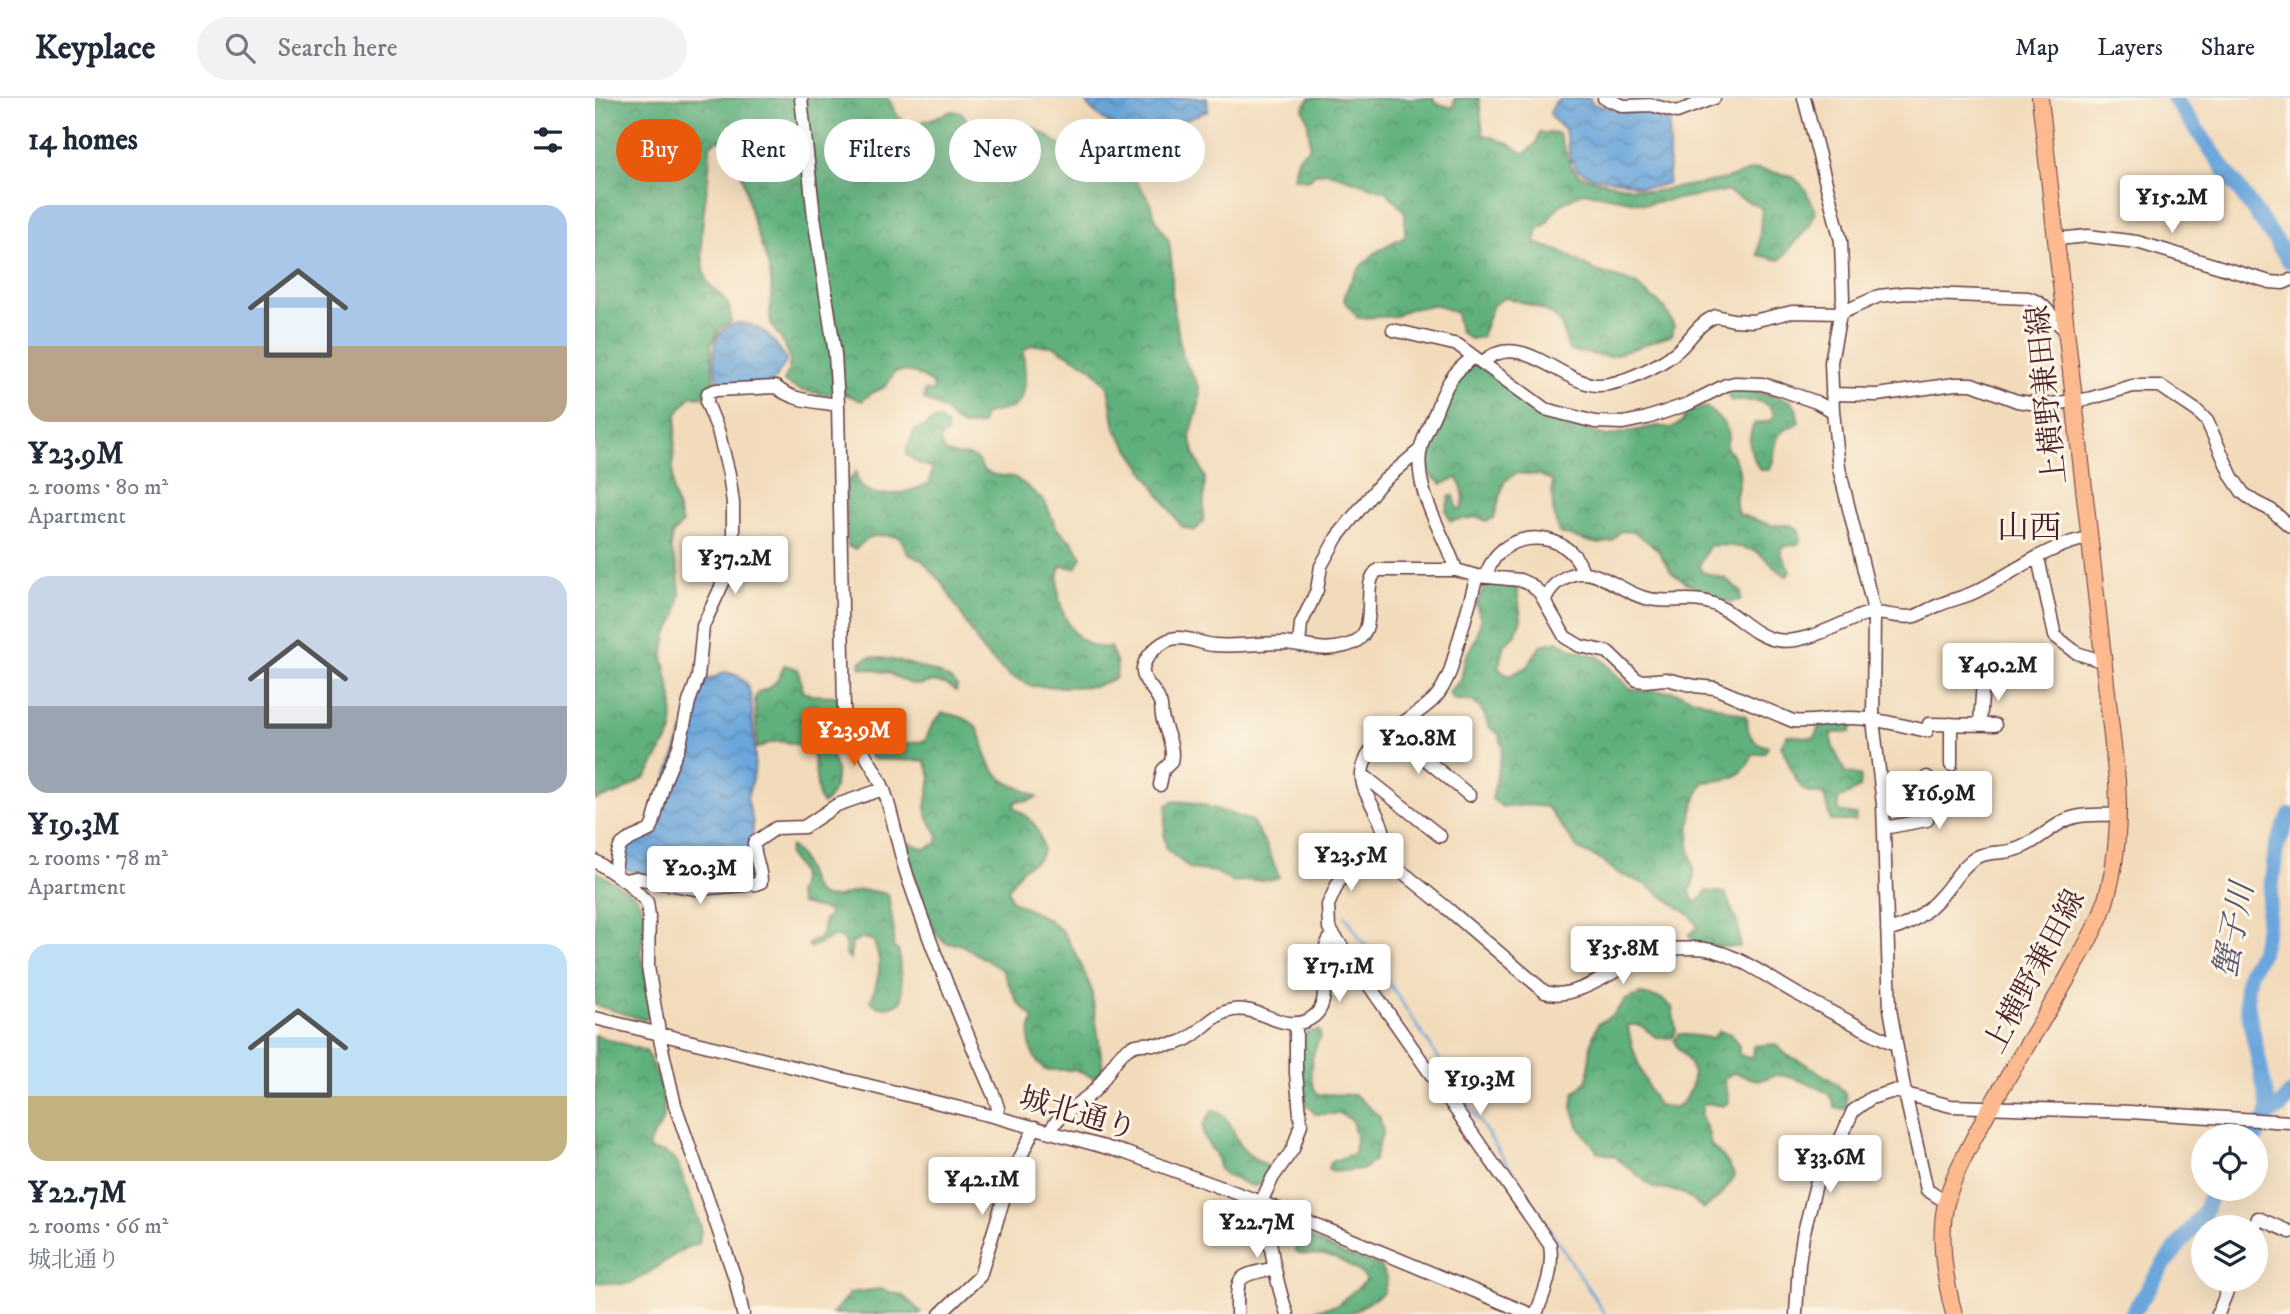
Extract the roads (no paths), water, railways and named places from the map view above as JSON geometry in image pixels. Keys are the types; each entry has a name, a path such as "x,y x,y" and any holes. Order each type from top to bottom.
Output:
{"main road":[{"name":"上横野兼田線","path":"1954,1314 1944,1259 1946,1202 1965,1155 1990,1106 2042,1022 2101,916 2116,861 2119,816 2117,781 2040,98"}],"street":[{"path":"801,98 814,217 832,326 838,405 844,709 853,737 883,789 902,860 941,972 995,1096 998,1108 996,1117"},
{"path":"1604,98 1624,106 1651,105 1677,112 1714,98"},
{"path":"1804,98 1842,241 1841,313 1831,362 1833,411 1839,468 1874,611 1873,720 1884,828 1890,1009 1905,1093 1927,1190 1946,1202"},
{"path":"2057,239 2088,236 2137,242 2270,282 2283,283 2290,280"},
{"path":"1299,645 1301,624 1317,590 1321,566 1336,537 1380,484 1420,449 1451,376 1478,360 1501,353 1525,353 1583,382 1608,385 1674,354 1699,325 1716,316 1753,321 1792,312 1841,313 1879,296 1906,293 2028,298 2041,302 2059,326 2067,331"},
{"path":"1393,330 1449,342 1545,408 1595,422 1623,423 1647,418 1688,404 1735,383 1779,389 1833,411"},
{"path":"1832,394 1877,395 1972,384 2030,405 2074,402 2133,386 2160,386 2207,421 2232,477 2243,493 2271,510 2290,526"},
{"path":"620,877 617,852 620,846 627,839 650,830 653,824 665,780 680,744 689,702 698,677 703,626 733,561 733,514 729,474 718,430 707,402 708,393 716,390 776,387 799,400 818,400 838,405"},
{"path":"1420,449 1423,489 1456,570"},
{"path":"1384,861 1384,832 1362,784 1369,754 1391,731 1420,712 1443,687 1481,576 1498,553 1534,537 1555,542 1568,549 1575,555 1583,573"},
{"path":"1545,600 1547,593 1559,580 1583,573 1602,577 1643,598 1692,599 1716,605 1756,633 1779,641 1800,640 1874,611 1900,616 1917,615 1978,591 2072,542 2089,538"},
{"path":"2038,558 2055,636 2077,653 2104,662"},
{"path":"1160,785 1163,770 1171,762 1172,747 1161,704 1144,677 1143,670 1149,656 1158,647 1177,638 1214,645 1299,645 1325,649 1348,646 1357,641 1369,621 1371,576 1378,570 1456,570 1531,585 1545,600 1565,637 1580,646 1608,652 1637,680 1666,679 1715,688 1793,721 1851,718 1927,731 1929,723 1995,725"},
{"path":"1980,723 1983,681 1986,677 2010,677"},
{"path":"1951,723 1951,765"},
{"path":"1391,731 1469,795"},
{"path":"1362,776 1440,836"},
{"path":"1884,828 1927,820 1927,777"},
{"path":"620,877 697,889 761,882 754,855 754,843 776,828 804,827 837,805 883,789"},
{"path":"1887,930 1894,929 1925,911 1978,856 2017,850 2068,819 2078,816 2119,816"},
{"path":"1537,1314 1551,1273 1553,1261 1550,1245 1329,928 1327,916 1331,894 1338,883 1359,863 1370,860 1384,861 1406,875 1545,992 1561,994 1576,990 1649,954 1668,949 1707,948 1717,950 1845,1020 1890,1042 1896,1042"},
{"path":"595,861 620,877 647,902 648,967 675,1105 735,1278 743,1314"},
{"path":"1050,1132 1055,1121 1104,1081 1126,1049 1136,1045 1177,1044 1194,1035 1215,1018 1232,1010 1248,1011 1281,1022 1296,1023 1313,1018 1322,1005 1324,953 1327,941 1333,935"},
{"name":"城北通り","path":"595,1018 996,1117 1152,1161 1266,1204 1530,1314"},
{"path":"1287,1314 1275,1268 1266,1204 1273,1177 1293,1149 1301,1124 1296,1073 1296,1023"},
{"path":"1797,1314 1796,1281 1816,1184 1853,1111 1871,1098 1888,1091 1951,1106 2285,1122"},
{"path":"940,1314 980,1276 1009,1181 1035,1128"},
{"path":"2268,1223 2290,1232"},
{"path":"1237,1314 1237,1285 1240,1278 1275,1268"},
{"path":"2218,1314 2227,1292"}],"water":[{"path":"1085,98 1207,98 1208,111 1187,119 1104,119"},
{"path":"1562,98 1589,98 1593,104 1629,113 1648,110 1670,115 1668,183 1641,187 1593,177 1578,170 1571,160 1565,130 1550,113 1555,103"},
{"path":"739,323 761,330 772,339 786,358 772,383 718,385 714,356 717,339 728,326"},
{"path":"726,672 738,676 747,684 751,697 755,756 754,774 747,798 753,823 752,852 756,877 724,882 687,883 623,869 623,850 647,836 697,691 703,682"}],"waterway":[{"name":"蟹子川","path":"2174,98 2290,261"},
{"name":"蟹子川","path":"2263,1124 2268,1114 2268,1105 2248,1010 2246,987 2250,971 2261,952 2276,848 2290,815"},
{"path":"1345,915 1605,1314"},
{"path":"2268,1114 2280,1107 2290,1094"},
{"name":"蟹子川","path":"2132,1314 2164,1264 2204,1213 2208,1201"}],"district":[{"name":"山西","path":"2029,527"}]}
